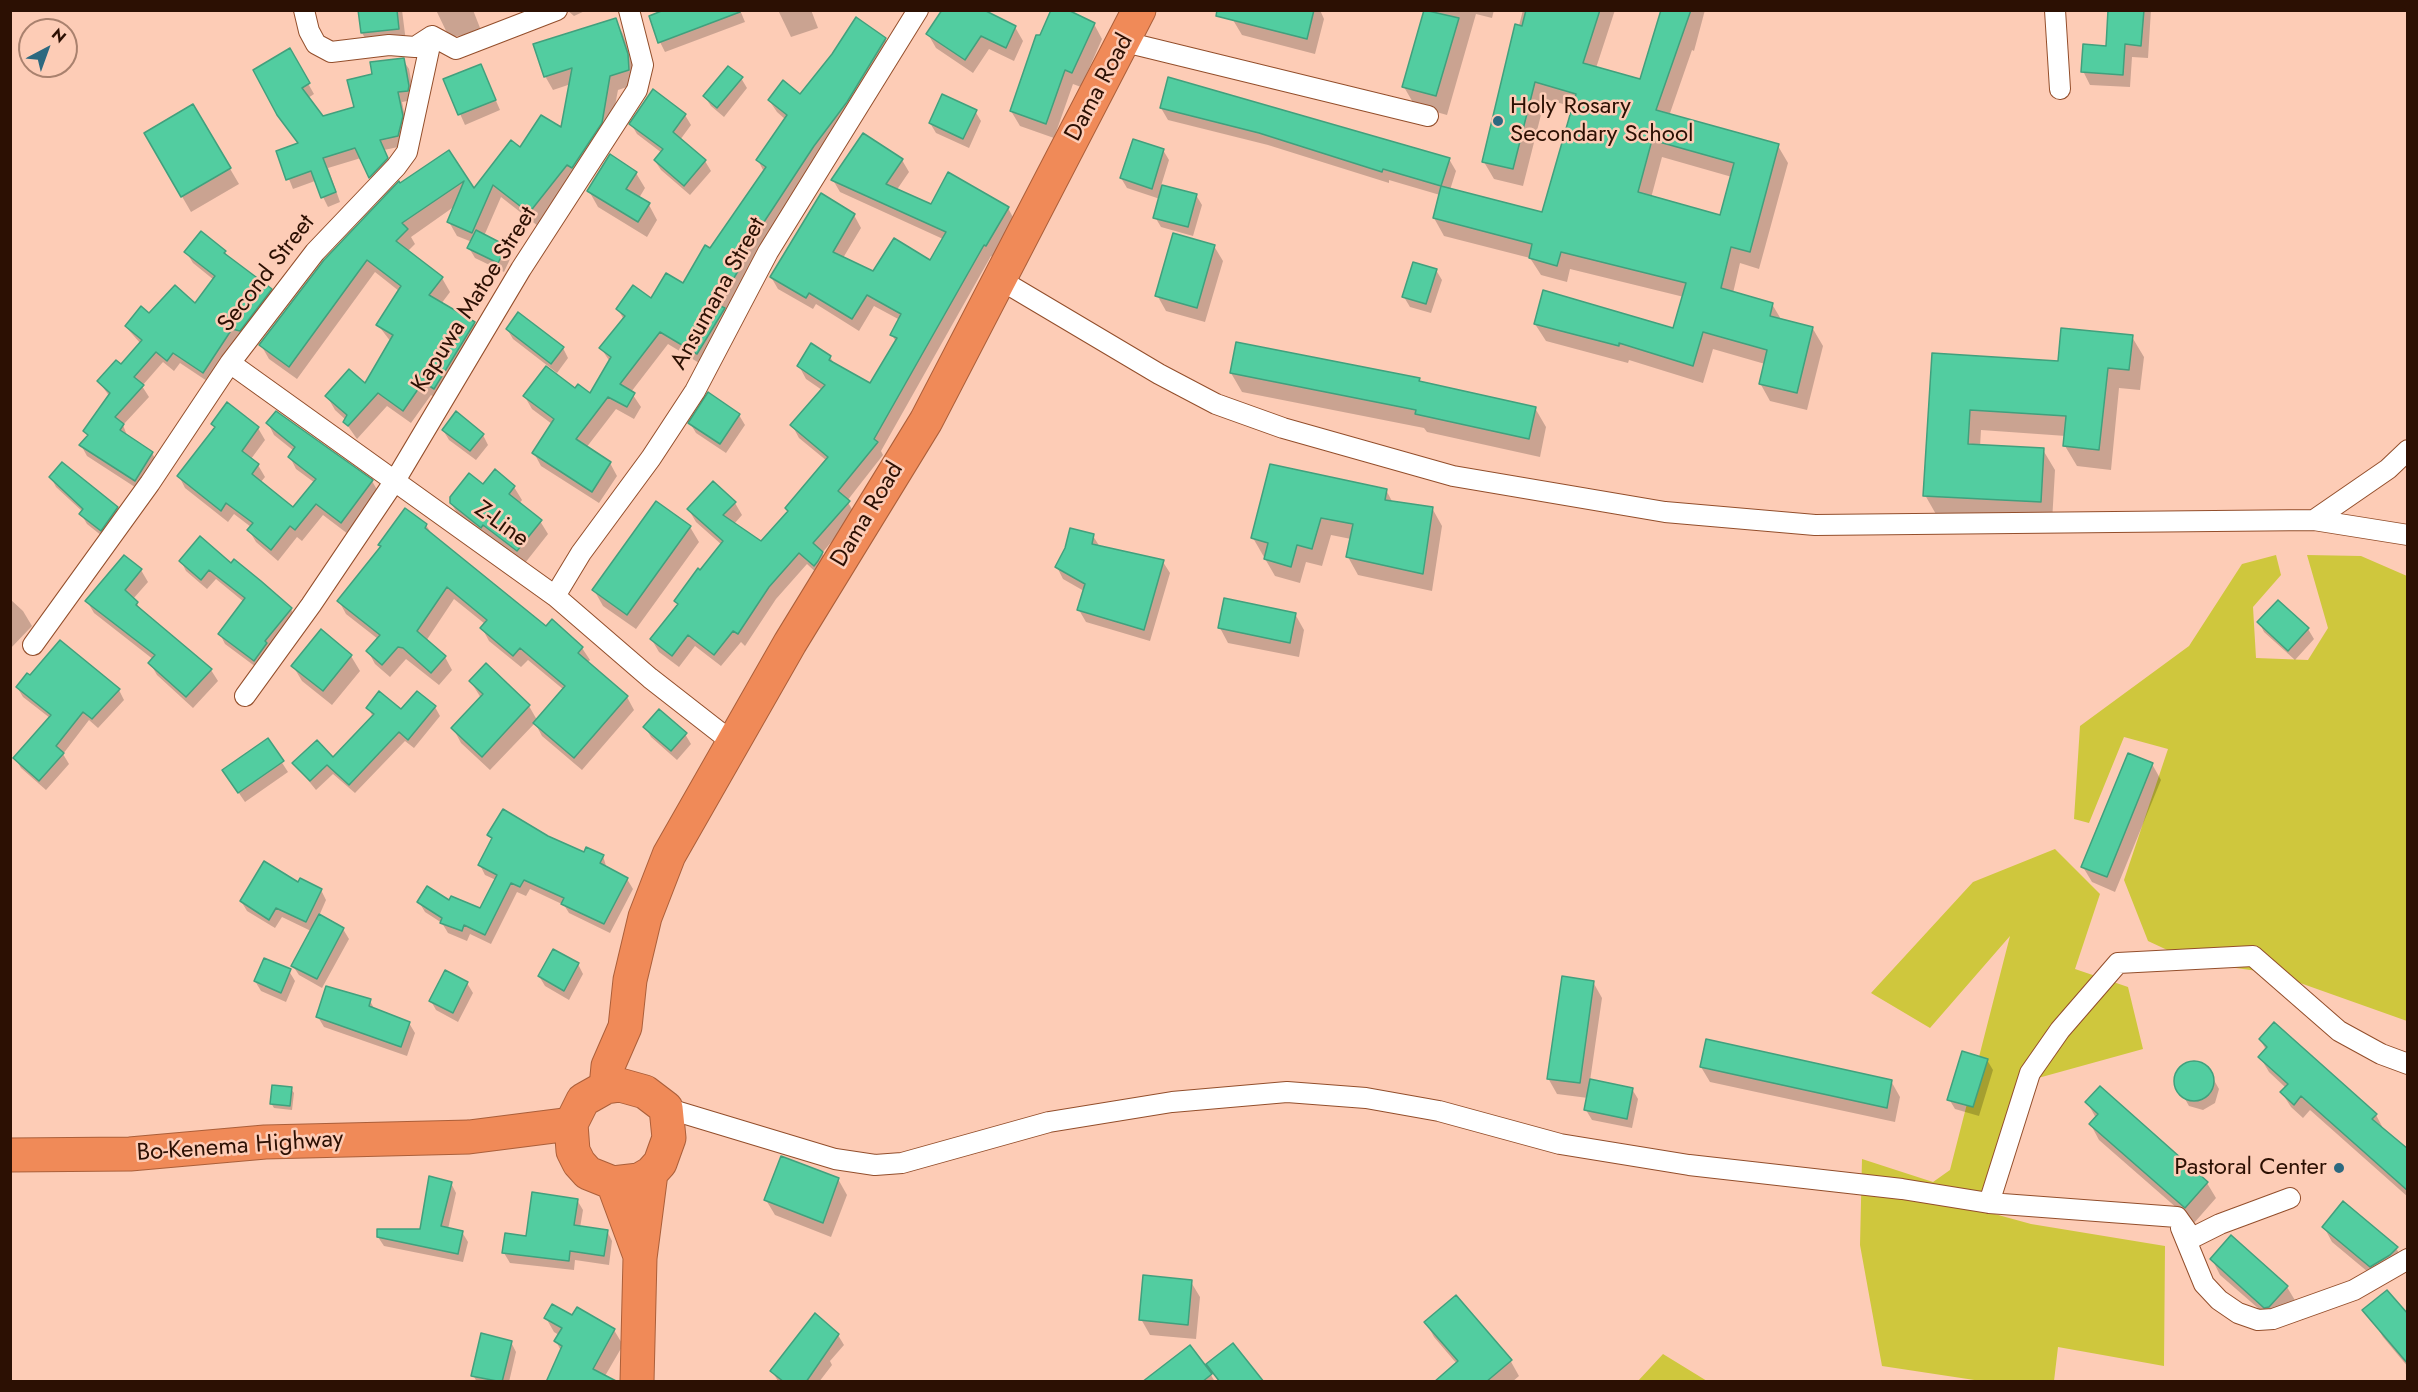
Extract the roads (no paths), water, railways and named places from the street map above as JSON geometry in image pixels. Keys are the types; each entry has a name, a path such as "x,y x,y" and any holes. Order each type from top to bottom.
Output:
{"highway":[{"name":"Dama Road","path":"625,1027 630,980 645,917 669,855 732,742 926,421 1125,42 1139,10"},
{"path":"606,1087 608,1066 625,1027"},
{"path":"625,1027 656,1100 669,1138 666,1151 651,1173 640,1258 637,1382"},
{"path":"651,1173 633,1182 613,1183 588,1173 572,1137 583,1100 606,1087 626,1086 656,1100"},
{"name":"Bo-Kenema Highway","path":"10,1155 130,1154 265,1142 572,1137"},
{"path":"613,1183 640,1258"}],"street":[{"path":"304,10 309,31 316,44 331,51 389,45 415,47 432,36 456,48 549,12"},
{"name":"Kapuwa Matoe Street","path":"245,696 311,605 396,479 521,269 637,90 644,65 629,10"},
{"name":"Ansumana Street","path":"555,596 581,553 651,458 695,391 768,252 918,10"},
{"path":"2055,10 2060,89"},
{"name":"Second Street","path":"33,645 150,483 230,363 315,252 396,167 407,152 432,36"},
{"path":"1125,42 1428,116"},
{"path":"999,279 1159,374 1216,404 1283,428 1453,476 1665,512 1815,525 2314,520 2408,535"},
{"name":"Z-Line","path":"230,363 396,479 555,596 650,678 732,742"},
{"path":"2314,520 2388,469 2408,450"},
{"path":"1989,1203 2030,1073 2060,1030 2118,963 2253,956 2339,1031 2381,1054 2408,1064"},
{"path":"656,1100 836,1159 875,1165 902,1162 1049,1122 1172,1102 1287,1092 1366,1098 1439,1111 1560,1144 1689,1165 1902,1189 1989,1203 2177,1217"},
{"path":"2177,1217 2192,1238 2220,1224 2290,1198"},
{"path":"2177,1217 2204,1284 2219,1300 2238,1313 2258,1320 2273,1319 2354,1290 2408,1259"}],"place":[{"name":"Holy Rosary Secondary School","path":"1498,121"},
{"name":"Pastoral Center","path":"2339,1168"}]}
